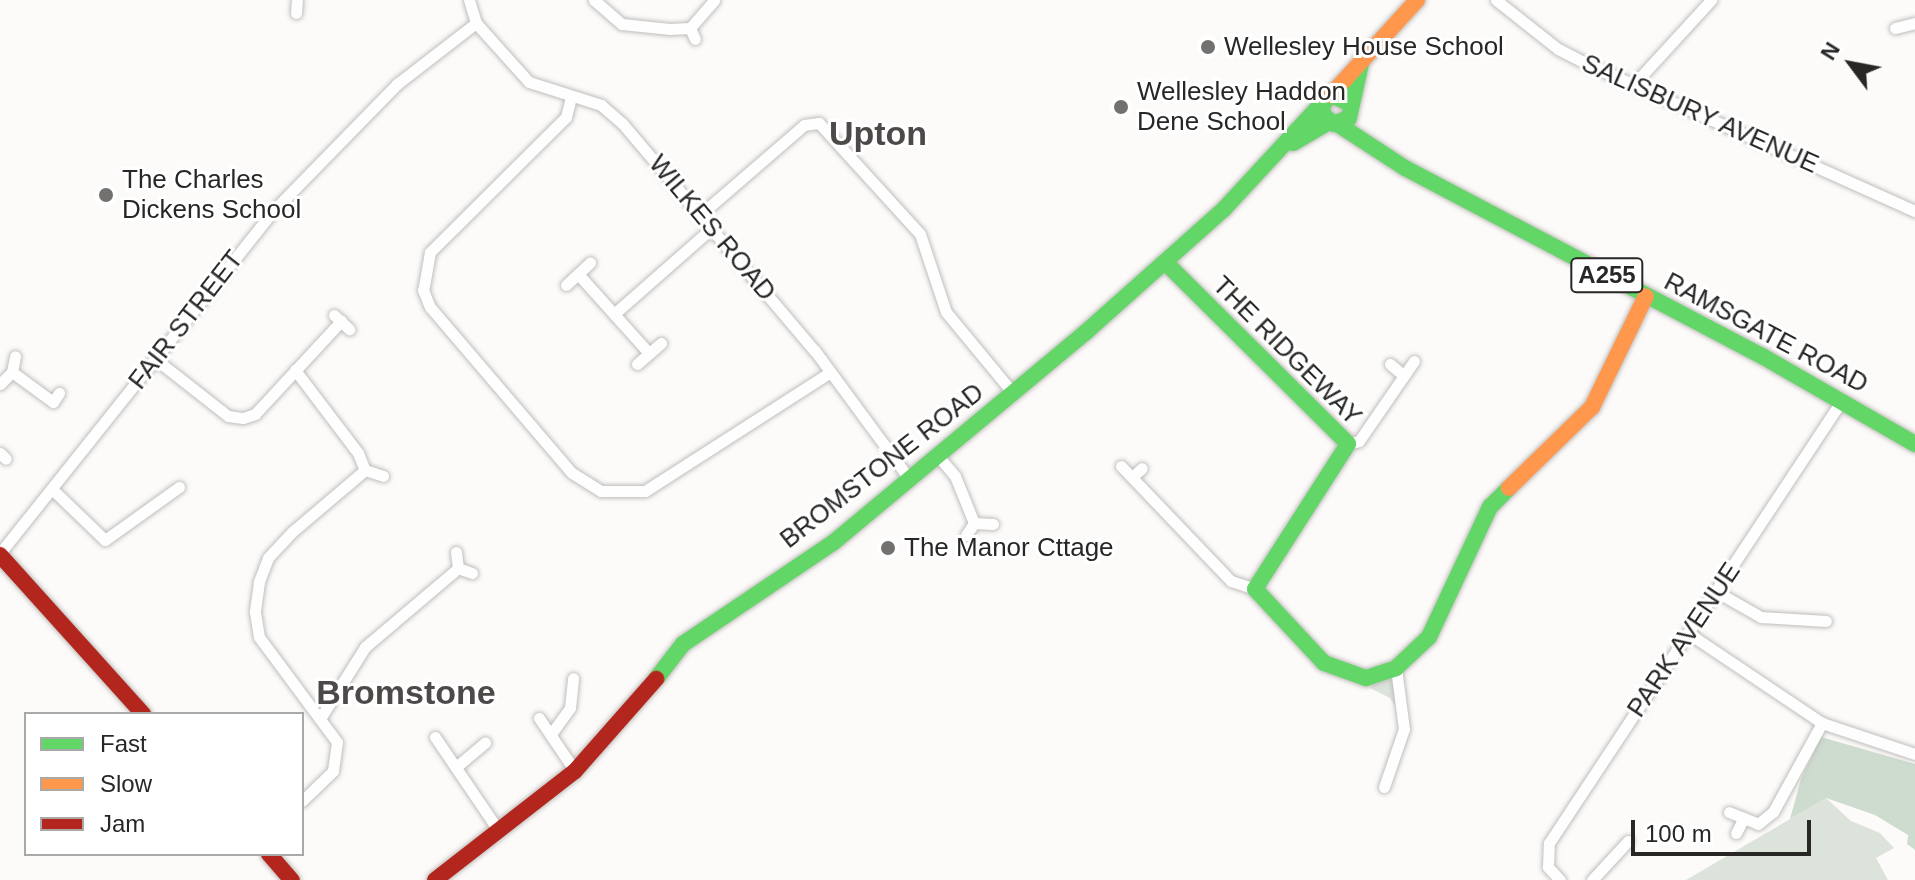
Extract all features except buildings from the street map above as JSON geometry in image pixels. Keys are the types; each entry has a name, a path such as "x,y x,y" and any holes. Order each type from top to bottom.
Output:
{"street":[{"path":"296,13 297,0"},
{"path":"469,0 476,23"},
{"path":"594,0 633,28 692,34 714,0"},
{"path":"1362,59 1342,117 1322,110 1328,98 1362,59 1417,0"},
{"name":"SALISBURY AVENUE","path":"1496,0 1558,49 1915,211"},
{"path":"1635,83 1711,0"},
{"name":"WILKES ROAD","path":"476,23 529,82 601,105 622,123 815,351 827,374 910,480"},
{"name":"FAIR STREET","path":"0,554 275,209 397,84 476,23"},
{"path":"1895,28 1915,23"},
{"path":"571,97 566,117 430,252 423,290 430,307 572,473 601,491 645,491 827,374"},
{"name":"A255","path":"1328,98 1345,97 1342,117"},
{"name":"BROMSTONE ROAD","path":"435,880 575,771 621,724 683,644 834,542 939,457 1165,262 1285,148 1328,98"},
{"name":"BROMSTONE ROAD","path":"1285,148 1342,117"},
{"name":"RAMSGATE ROAD","path":"1342,117 1382,154 1842,400 1915,444"},
{"path":"701,214 804,125 819,123 920,234 946,312 1013,393"},
{"path":"614,314 712,228"},
{"name":"THE RIDGEWAY","path":"1165,262 1348,444 1255,589"},
{"path":"566,285 590,263"},
{"path":"578,274 649,353"},
{"path":"1121,466 1231,581 1255,589 1324,663 1340,673 1366,678 1396,668 1429,637 1490,507 1592,407 1646,296"},
{"path":"154,358 228,416 243,418 255,414 341,322"},
{"path":"637,364 661,343"},
{"path":"0,384 12,372 15,356"},
{"path":"1348,444 1359,441 1414,361"},
{"path":"1390,364 1403,375"},
{"path":"295,370 358,453 365,470 383,476"},
{"path":"12,372 53,402 59,393"},
{"name":"PARK AVENUE","path":"1560,880 1548,867 1549,843 1842,400"},
{"path":"939,457 955,476 974,523"},
{"path":"1132,477 1142,468"},
{"path":"304,799 333,771 337,742 259,637 255,612 259,582 268,558 292,532 365,470"},
{"path":"53,490 89,530 105,540 155,515 179,487"},
{"path":"974,523 993,524"},
{"path":"966,535 974,523"},
{"path":"456,552 458,568"},
{"path":"0,554 141,712"},
{"path":"321,717 365,647 458,568"},
{"path":"458,568 472,573"},
{"path":"1717,592 1761,617 1826,621"},
{"path":"1688,633 1822,723 1915,754"},
{"path":"1384,787 1404,729 1396,668"},
{"path":"551,734 570,708 573,678"},
{"path":"539,718 575,771"},
{"path":"1729,812 1742,821 1758,824 1773,812 1822,723"},
{"path":"435,737 499,831"},
{"path":"456,767 485,743"},
{"path":"1736,833 1742,821"},
{"path":"1592,880 1625,856 1628,841"},
{"path":"271,856 292,880"}],"shaded area":[{"path":"1394,679 1400,713 1390,698 1370,688 1374,682"},
{"path":"1821,737 1915,764 1915,850 1907,844 1908,835 1875,815 1826,798 1790,819 1801,779"},
{"path":"1826,798 1851,821 1880,833 1894,848 1876,858 1888,880 1686,880"}],"traffic: fast":[{"path":"1351,104 1331,95 1322,105 1323,115 1334,124 1349,118 1362,59"},
{"path":"656,679 683,644 834,542 1086,332 1224,209 1324,101"},
{"path":"1293,143 1329,122"},
{"path":"1339,125 1405,168 1762,356 1915,444"},
{"path":"1165,262 1348,444 1255,589 1324,663 1366,678 1396,668 1429,637 1490,507 1509,488"}],"traffic: slow":[{"path":"1331,95 1417,0"},
{"path":"1509,488 1592,407 1646,296"}],"traffic: jam":[{"path":"0,555 141,712"},
{"path":"435,880 575,771 656,679"},
{"path":"271,856 292,880"}],"place":[{"name":"Wellesley House School","path":"1208,47"},
{"name":"Wellesley Haddon Dene School","path":"1121,107"},
{"name":"The Charles Dickens School","path":"106,195"},
{"name":"The Manor Cttage","path":"888,548"}],"district":[{"name":"Upton","path":"878,134"},
{"name":"Bromstone","path":"406,693"}]}
